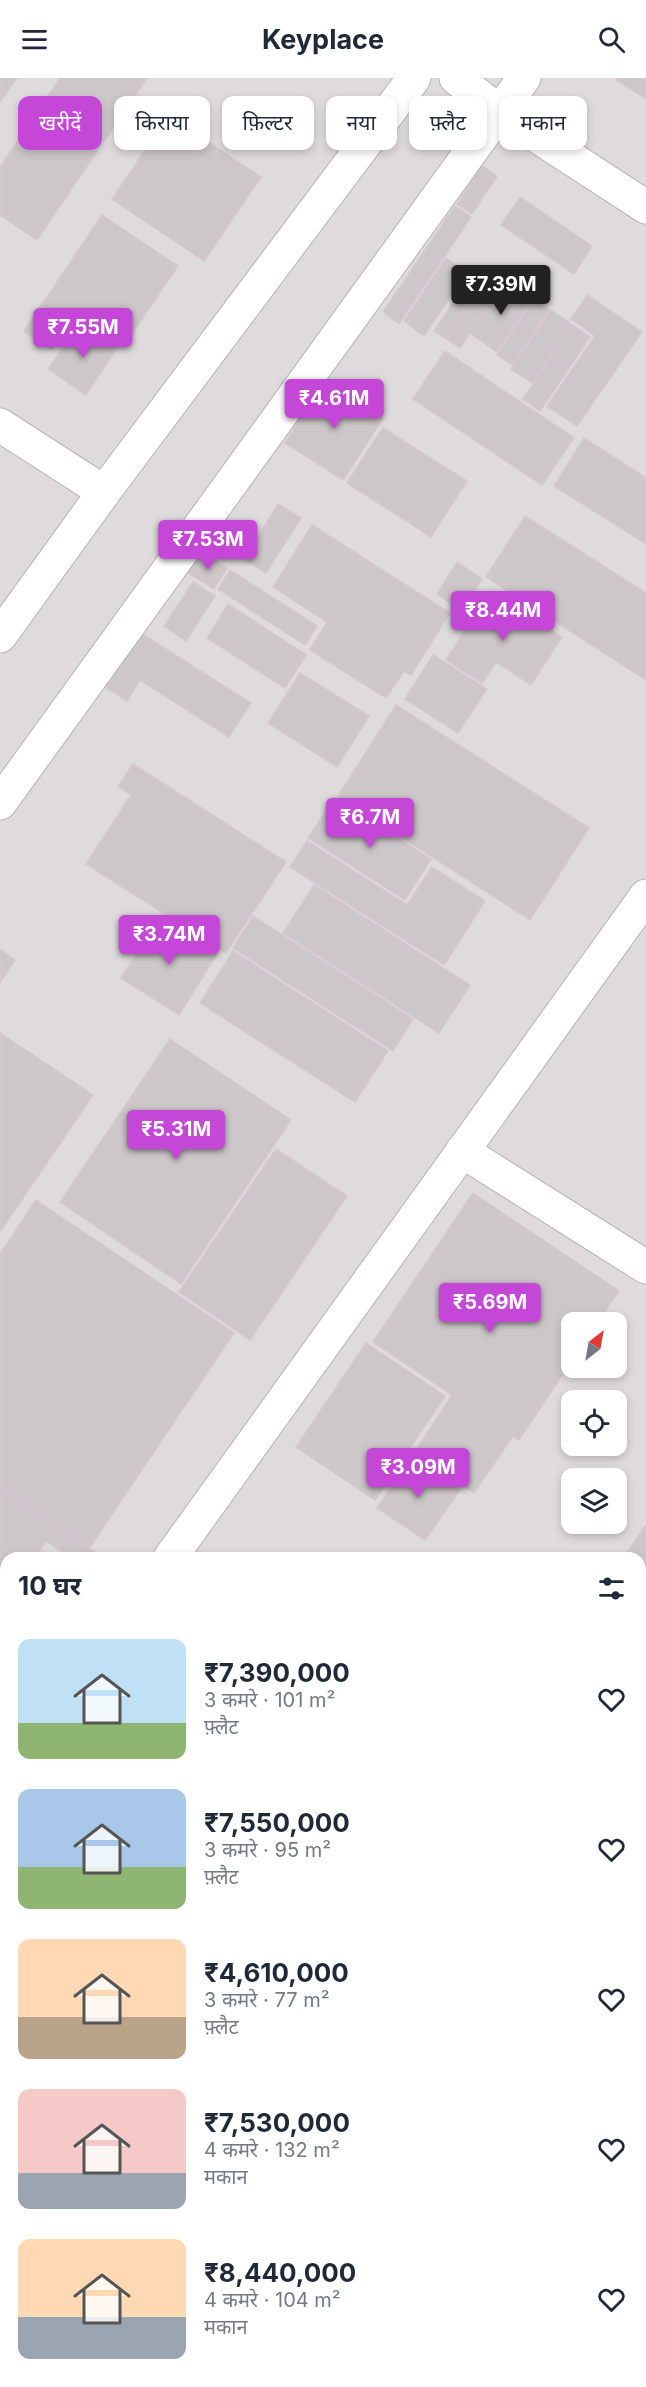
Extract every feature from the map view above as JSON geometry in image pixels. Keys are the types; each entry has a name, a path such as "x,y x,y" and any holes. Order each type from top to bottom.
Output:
{"street":[{"path":"0,636 104,492 414,78"},
{"path":"456,78 499,111"},
{"path":"511,96 524,78"},
{"path":"0,804 499,113"},
{"path":"558,150 646,207"},
{"path":"0,425 104,492"},
{"path":"174,1552 646,896"},
{"path":"462,1151 646,1267"}],"shaded area":[{"path":"0,78 646,78 646,1552 0,1552"}],"building":[{"path":"0,78 17,78 0,102"},
{"path":"60,78 147,78 135,96 114,96 114,127 102,144 102,96 48,96"},
{"path":"617,78 646,78 646,99 616,80"},
{"path":"18,140 18,150 98,150 37,240 0,215 0,167"},
{"path":"210,143 261,177 204,261 112,199 145,150 210,150"},
{"path":"482,166 497,176 472,214 457,204"},
{"path":"520,197 592,246 574,274 501,225"},
{"path":"455,206 471,217 399,324 383,312"},
{"path":"102,215 178,266 127,341 79,309 52,350 24,331"},
{"path":"446,258 467,272 424,336 404,321"},
{"path":"469,279 482,287 446,339 434,331"},
{"path":"505,281 533,299 497,352 470,333"},
{"path":"486,282 499,290 460,348 447,339"},
{"path":"587,295 642,332 577,426 547,406 595,336 571,319"},
{"path":"534,300 549,310 512,365 497,355"},
{"path":"551,310 572,325 532,383 511,369"},
{"path":"80,323 117,348 86,395 48,369"},
{"path":"573,325 590,337 540,411 523,399"},
{"path":"445,351 574,438 542,485 413,399"},
{"path":"324,381 383,418 343,480 285,443"},
{"path":"383,428 467,481 431,537 347,483"},
{"path":"584,438 646,478 646,544 554,486"},
{"path":"278,504 301,518 266,573 244,559"},
{"path":"525,516 646,593 646,680 486,577"},
{"path":"312,525 450,613 411,675 404,671 386,698 310,650 327,622 273,587"},
{"path":"202,552 227,568 214,589 188,573"},
{"path":"457,562 482,579 462,611 437,594"},
{"path":"230,570 317,626 305,645 218,589"},
{"path":"193,582 215,596 186,641 164,626"},
{"path":"490,591 562,637 531,685 496,662 482,683 446,660"},
{"path":"228,604 306,655 285,688 207,638"},
{"path":"139,632 251,703 229,737 140,680 127,701 104,686"},
{"path":"433,655 487,689 458,733 405,699"},
{"path":"300,673 369,716 337,767 268,723"},
{"path":"396,705 589,828 530,920 338,796"},
{"path":"133,764 286,862 226,953 86,864 131,795 118,786"},
{"path":"334,798 431,859 405,900 308,838"},
{"path":"307,841 407,905 432,867 485,901 444,965 290,867"},
{"path":"314,885 470,985 439,1033 283,933"},
{"path":"253,916 413,1019 393,1051 233,948"},
{"path":"160,918 217,954 179,1015 121,978"},
{"path":"0,949 15,960 0,983"},
{"path":"233,951 388,1051 355,1102 200,1003"},
{"path":"0,1033 93,1095 0,1232"},
{"path":"170,1039 291,1120 181,1284 60,1202"},
{"path":"276,1149 347,1196 250,1340 179,1292"},
{"path":"473,1193 619,1291 605,1312 561,1312 561,1377 519,1440 513,1436 474,1493 414,1453 452,1395 373,1342"},
{"path":"36,1200 234,1333 90,1547 0,1487 0,1254"},
{"path":"366,1343 445,1396 375,1500 296,1447"},
{"path":"412,1457 460,1490 425,1540 377,1508"},
{"path":"0,1488 95,1552 63,1552 46,1541 39,1552 0,1552"},
{"path":"646,1525 646,1552 627,1552"}]}
